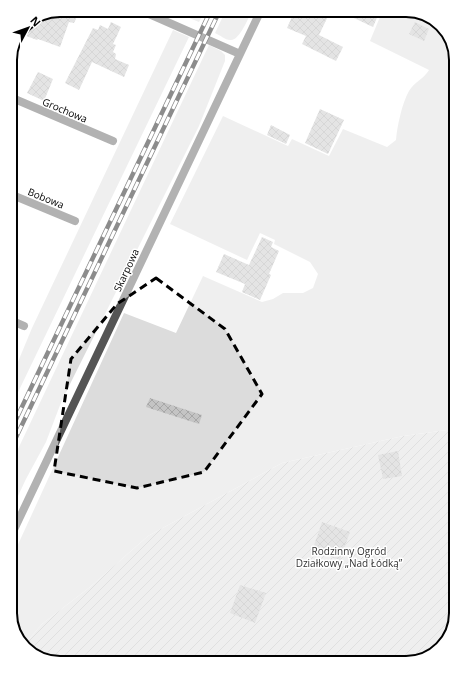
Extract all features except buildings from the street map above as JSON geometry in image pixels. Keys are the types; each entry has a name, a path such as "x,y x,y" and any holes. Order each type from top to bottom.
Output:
{"street":[{"path":"156,17 240,54"},
{"name":"Skarpowa","path":"17,523 258,17"},
{"name":"Grochowa","path":"17,100 113,141"},
{"name":"Bobowa","path":"17,197 75,221"},
{"path":"17,323 24,326"}],"highlighted area":[{"path":"156,278 225,329 262,394 204,472 137,488 54,471 71,359 117,304"}],"green space":[{"path":"187,17 202,17 199,22"},
{"path":"223,17 249,17 240,33 233,40 226,39 215,33"},
{"path":"380,17 409,17 420,19 432,26 440,34 448,49 449,430 403,436 282,463 148,536 90,587 42,624 28,641 20,629 17,618 17,547 124,313 176,333 203,276 262,302 273,299 283,293 303,293 313,288 318,274 310,262 274,244 275,240 260,233 247,260 170,224 223,116 288,146 292,139 329,156 343,129 387,147 396,140 400,115 409,91 429,70 370,41"},
{"path":"173,30 189,37 17,394 17,364 32,328"},
{"path":"209,45 221,51 225,55 225,61 199,126 62,400 46,442 17,498 17,451"},
{"name":"Rodzinny Ogród Działkowy „Nad Łódką”","path":"449,430 449,618 446,629 440,639 432,647 422,653 411,656 57,656 46,654 34,647 28,641 42,624 90,587 148,536 282,463 403,436"}],"railway":[{"path":"17,417 208,17"},
{"path":"17,435 217,17"}]}
